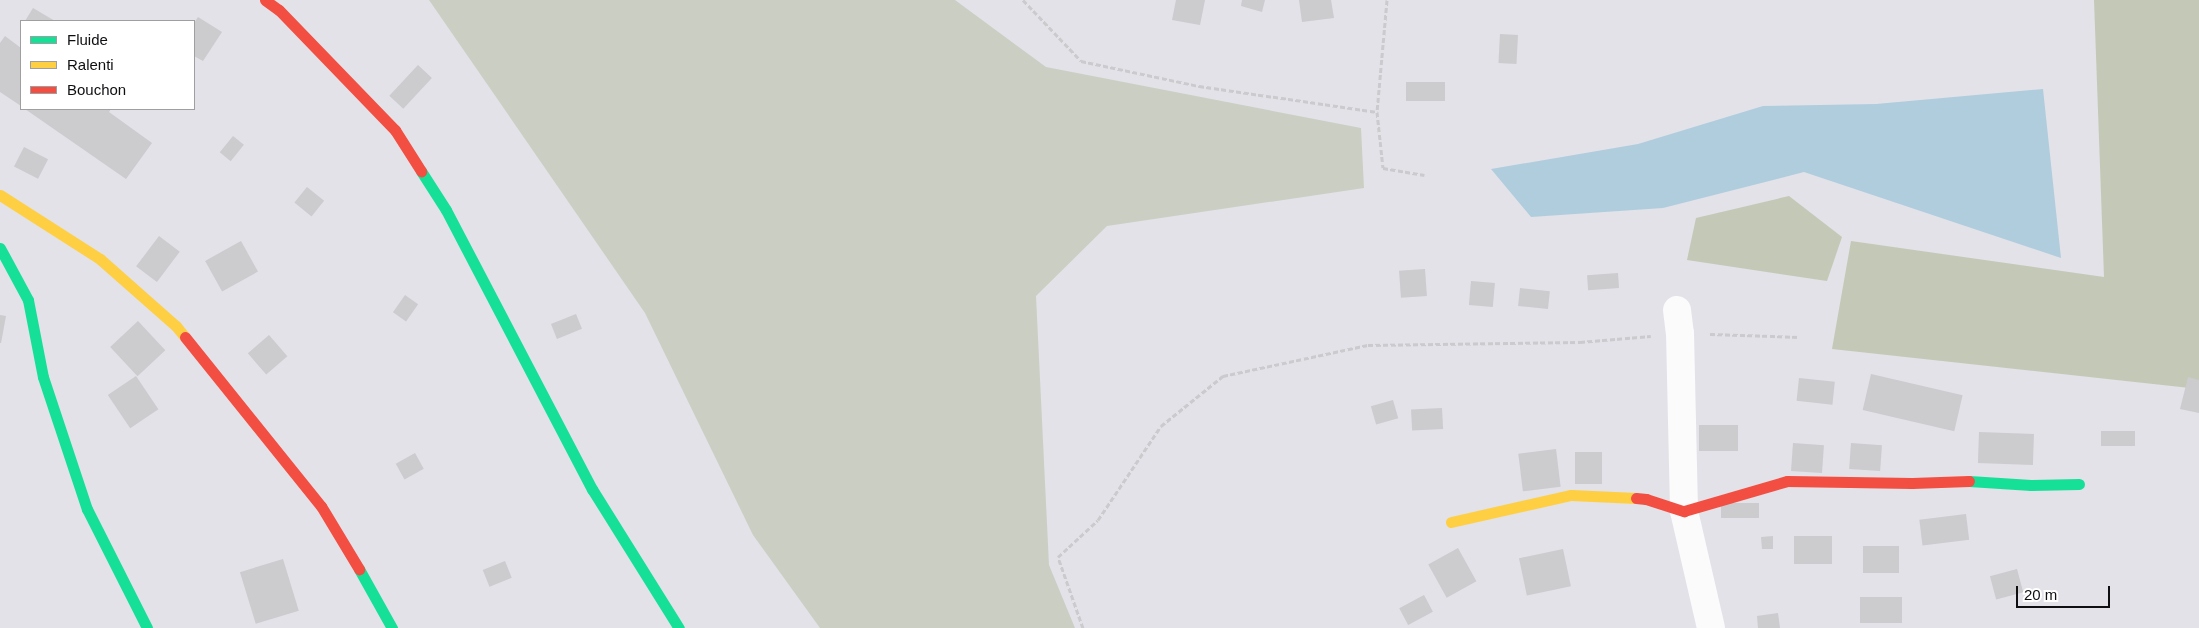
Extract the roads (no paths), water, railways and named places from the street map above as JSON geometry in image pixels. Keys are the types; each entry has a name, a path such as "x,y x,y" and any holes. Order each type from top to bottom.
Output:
{"street":[{"path":"265,0 279,10 395,130 446,210 521,357 592,489 679,628"},
{"path":"0,195 100,259 176,326 321,506 381,605 392,628"},
{"path":"0,248 28,300 43,377 87,509 126,590 148,628"},
{"path":"1679,321 1684,511 1710,628"},
{"path":"1451,522 1571,495 1646,499 1684,511 1787,481 1912,483 1978,481 2031,485 2079,484"}],"water":[{"path":"2043,89 2061,258 1804,172 1663,208 1531,217 1491,169 1638,144 1763,106 1876,104"}]}
